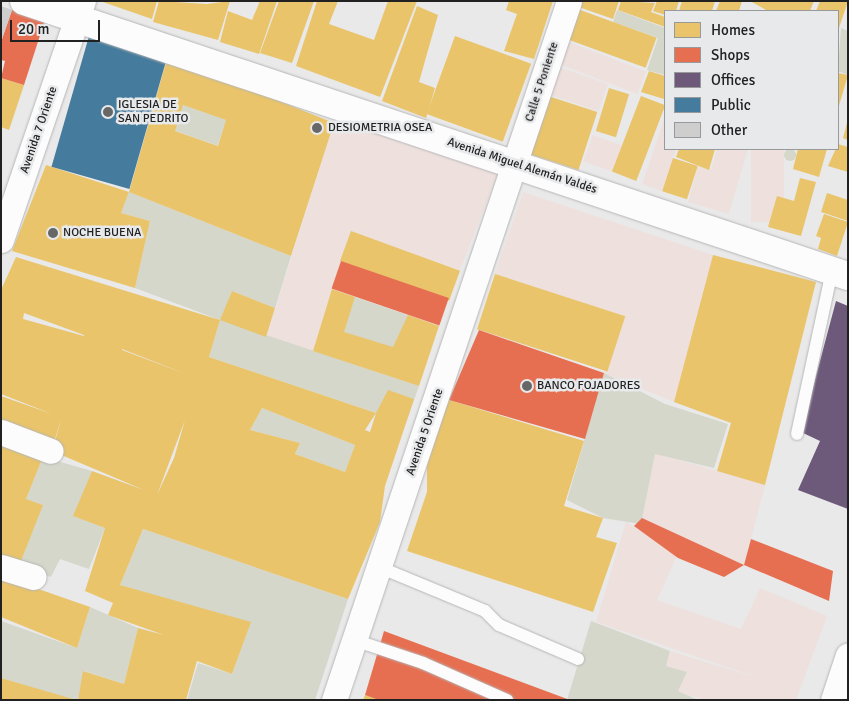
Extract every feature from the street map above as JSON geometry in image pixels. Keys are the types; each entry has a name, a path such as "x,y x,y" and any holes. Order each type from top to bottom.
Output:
{"main road":[{"name":"Avenida Miguel Alemán Valdés","path":"24,1 80,10 515,164 840,274"}],"street":[{"name":"Calle 5 Poniente","path":"515,164 569,1"},
{"name":"Avenida 7 Oriente","path":"1,240 80,10"},
{"name":"Avenida 5 Oriente","path":"334,700 515,164"},
{"path":"1,432 51,451"},
{"path":"1,567 34,577"},
{"path":"833,700 848,655"}],"lane":[{"path":"797,434 840,274"},
{"path":"379,566 484,611 499,625 578,659"},
{"path":"354,640 423,663 507,700"}],"shaded area":[{"path":"617,10 664,28 664,75 647,70 658,38 613,22"},
{"path":"841,28 848,31 848,75 839,71"},
{"path":"561,39 646,72 637,94 552,61"},
{"path":"553,65 608,84 598,111 544,92"},
{"path":"183,105 226,120 218,146 174,131"},
{"path":"664,120 664,150 676,150 662,191 642,184"},
{"path":"334,123 383,127 500,168 460,270 351,232 313,351 266,337"},
{"path":"593,135 624,146 614,173 583,161"},
{"path":"717,150 748,150 729,214 688,202 698,166 711,170"},
{"path":"751,150 784,150 784,222 751,222"},
{"path":"787,150 793,150 796,153 796,157 792,161 788,161 784,157 784,153"},
{"path":"129,192 291,256 275,308 232,291 221,320 419,386 406,423 209,357 220,320 135,288 150,221 121,213"},
{"path":"523,192 713,255 674,402 604,373 621,322 495,274"},
{"path":"355,297 408,315 396,350 343,332"},
{"path":"604,373 665,404 728,424 714,468 655,454 641,524 603,518 567,500"},
{"path":"262,408 355,445 345,472 295,454 300,443 250,430"},
{"path":"655,453 765,485 744,565 642,518"},
{"path":"43,457 92,471 74,516 105,528 89,569 60,559 51,577 19,566 42,505 26,499"},
{"path":"626,522 679,551 657,600 741,629 760,588 827,616 796,700 703,700 678,691 687,672 666,666 670,651 767,681 596,622"},
{"path":"143,529 348,599 315,700 187,700 198,663 232,674 250,624 120,585"},
{"path":"90,607 138,628 124,684 84,671 78,700 75,700 1,678 1,621 77,648"},
{"path":"591,621 670,651 666,666 687,672 678,691 698,700 567,700"}],"building: Homes":[{"path":"100,1 157,1 152,19"},
{"path":"159,1 207,4 230,1 218,40 153,22"},
{"path":"260,1 277,1 259,54 220,42 228,11 252,20"},
{"path":"279,1 314,1 292,63 260,53"},
{"path":"317,1 338,1 329,24 374,40 388,1 417,1 380,97 296,66"},
{"path":"509,1 553,1 534,59 504,51 517,14 506,10"},
{"path":"574,1 619,1 613,19 573,5"},
{"path":"621,1 655,3 651,12 664,17 664,27 618,10"},
{"path":"657,1 679,1 676,10 664,10 664,15 653,11"},
{"path":"682,1 715,1 712,10 679,10"},
{"path":"720,1 742,1 739,10 716,10"},
{"path":"750,1 814,1 810,10 766,10"},
{"path":"820,1 848,1 839,28 839,10 816,10"},
{"path":"417,6 438,15 419,82 435,88 426,118 382,101"},
{"path":"572,7 657,38 646,68 561,37"},
{"path":"455,36 531,64 503,142 427,114"},
{"path":"167,59 281,93 279,101 334,123 291,256 129,192","holes":["183,105 226,120 218,146 175,131"]},
{"path":"649,71 664,76 664,99 641,92"},
{"path":"839,73 848,75 839,106"},
{"path":"1,78 24,85 9,130 1,127"},
{"path":"609,88 629,94 616,137 596,131"},
{"path":"545,95 597,112 578,170 526,153"},
{"path":"641,96 664,105 636,181 612,172"},
{"path":"848,123 848,140 843,138"},
{"path":"839,144 848,147 848,172 828,166 835,150 839,150"},
{"path":"679,150 715,150 709,170 676,157"},
{"path":"798,150 827,150 819,177 793,169"},
{"path":"673,158 698,166 687,199 662,191"},
{"path":"46,165 129,192 121,213 150,221 135,288 12,251"},
{"path":"800,178 816,182 801,236 768,227 777,196 794,201"},
{"path":"827,193 848,200 848,221 821,212"},
{"path":"824,214 848,222 837,256 818,249 821,238 816,236"},
{"path":"351,231 460,271 449,301 340,261"},
{"path":"713,255 816,282 765,485 717,471 731,423 674,402"},
{"path":"16,257 220,320 209,357 376,413 388,390 414,399 385,486 380,522 348,599 143,529 120,585 251,622 232,674 197,661 186,700 78,700 83,671 124,684 138,628 164,635 108,615 113,603 85,591 105,528 73,516 92,471 144,490 52,451 62,417 52,448 1,429 1,396 52,414 1,394 1,290","holes":["24,313 84,336 23,319","122,349 186,374 122,350","262,408 355,445 345,472 295,454 300,443 250,430","376,413 370,432 365,430","185,420 174,458 157,495"]},
{"path":"495,274 625,316 607,371 477,329"},
{"path":"332,289 355,297 344,332 393,347 408,315 439,326 419,386 313,351"},
{"path":"232,291 275,308 266,337 220,320"},
{"path":"449,400 584,441 564,506 603,518 596,537 617,543 593,612 407,551 427,492 427,453"},
{"path":"1,440 43,457 26,499 43,505 19,566 1,560"},
{"path":"1,576 90,607 77,648 1,617"},
{"path":"1,678 73,699 73,700 1,700"},
{"path":"365,695 378,699 378,700 363,700"}],"building: Shops":[{"path":"12,10 45,20 24,85 1,78 5,61 1,60 1,42"},
{"path":"341,261 449,298 439,326 332,288"},
{"name":"BANCO FOJADORES","path":"479,330 604,373 585,439 449,400"},
{"path":"642,518 744,565 724,577 678,558 634,526"},
{"path":"751,539 833,571 829,601 744,565"},
{"path":"384,631 570,700 379,700 365,695"}],"building: Offices":[{"path":"836,301 848,306 848,509 798,490 820,441 801,432"}],"building: Public":[{"name":"IGLESIA DE SAN PEDRITO","path":"89,36 167,58 129,189 52,167"}],"building: Other":[{"path":"1,6 12,10 2,39 1,39"}],"place":[{"name":"IGLESIA DE SAN PEDRITO","path":"108,112"},
{"name":"DESIOMETRIA OSEA","path":"317,128"},
{"name":"NOCHE BUENA","path":"53,233"},
{"name":"BANCO FOJADORES","path":"527,386"}]}
